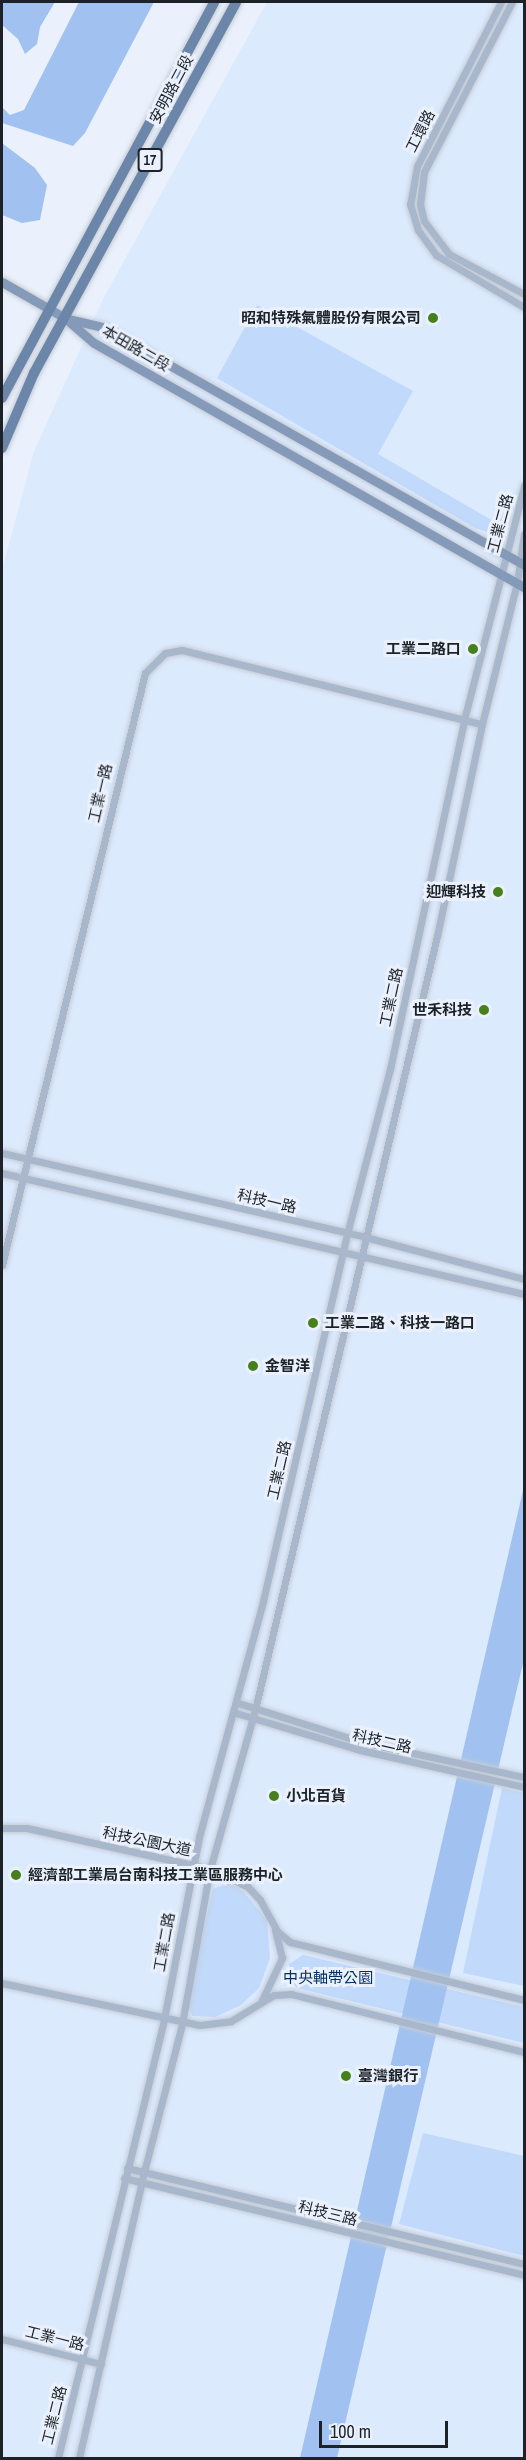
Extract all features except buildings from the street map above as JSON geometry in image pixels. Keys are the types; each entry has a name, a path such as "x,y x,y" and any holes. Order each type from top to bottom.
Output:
{"main road":[{"name":"安明路二段","path":"50,310 214,2"},
{"name":"安明路二段","path":"65,318 236,2"},
{"name":"17","path":"2,398 50,310"},
{"name":"17","path":"2,448 34,373 65,318"}],"street":[{"name":"工環路","path":"501,2 417,166 410,190 413,216 425,243 448,265 525,307"},
{"name":"工環路","path":"512,2 424,172 421,191 424,220 437,242 449,254 525,294"},
{"path":"495,13 504,17"},
{"path":"476,51 484,55"},
{"path":"458,85 466,89"},
{"path":"410,190 421,191"},
{"path":"476,280 481,272"},
{"path":"2,282 65,318"},
{"name":"本田路二段","path":"65,318 102,327 522,564"},
{"name":"本田路二段","path":"65,318 94,343 521,585"},
{"name":"工業二路","path":"58,2458 164,2019 193,1865 236,1713 347,1234 390,1069 464,720 525,486"},
{"name":"工業二路","path":"79,2458 144,2172 182,2024 210,1869 255,1710 364,1237 438,936 482,724 521,585 525,534"},
{"name":"工業一路","path":"2,1265 145,673 165,653 182,650 482,724"},
{"name":"科技一路","path":"2,1153 364,1237 525,1279"},
{"path":"2,1173 525,1294"},
{"name":"科技二路","path":"238,1703 362,1742 525,1777"},
{"name":"科技二路","path":"236,1713 360,1750 525,1787"},
{"name":"科技公園大道","path":"2,1828 27,1828 210,1869 248,1887 270,1915 279,1932 290,1942 525,2000"},
{"name":"科技公園大道","path":"261,2002 282,1958 270,1915"},
{"path":"2,1983 182,2024 217,2025 274,1995 291,1994 525,2052"},
{"name":"科技三路","path":"127,2168 525,2264"},
{"name":"科技三路","path":"124,2178 525,2275"},
{"name":"工業一路","path":"2,2339 101,2364"}],"shaded area":[{"path":"2,2 55,2 40,27 37,44 25,54 18,39 2,25"},
{"path":"79,2 154,2 85,133 73,146 2,123 2,107 10,115 24,110"},
{"path":"267,2 524,2 524,2458 2,2458 2,570 34,451 104,297"},
{"path":"2,143 35,168 47,185 40,220 22,223 2,215"},
{"path":"524,1486 524,1659 337,2458 300,2458"}],"green space":[{"path":"257,305 413,391 378,454 493,521 501,518 505,509 510,511 506,525 488,532 475,528 217,378"},
{"path":"502,1788 524,1793 524,1986 463,1973"},
{"name":"中央軸帶公園","path":"229,1883 243,1891 267,1920 270,1958 259,1988 241,2005 215,2017 192,2016 187,2002 213,1889"},
{"name":"中央軸帶公園","path":"303,1955 524,2007 524,2043 297,1988 291,1981 289,1964"},
{"path":"423,2133 524,2156 524,2256 399,2224"}],"place":[{"name":"昭和特殊氣體股份有限公司","path":"433,318"},
{"name":"工業二路口","path":"473,649"},
{"name":"迎輝科技","path":"498,892"},
{"name":"世禾科技","path":"484,1010"},
{"name":"工業二路、科技一路口","path":"313,1323"},
{"name":"金智洋","path":"253,1366"},
{"name":"小北百貨","path":"274,1796"},
{"name":"經濟部工業局台南科技工業區服務中心","path":"16,1875"},
{"name":"臺灣銀行","path":"346,2076"}]}
